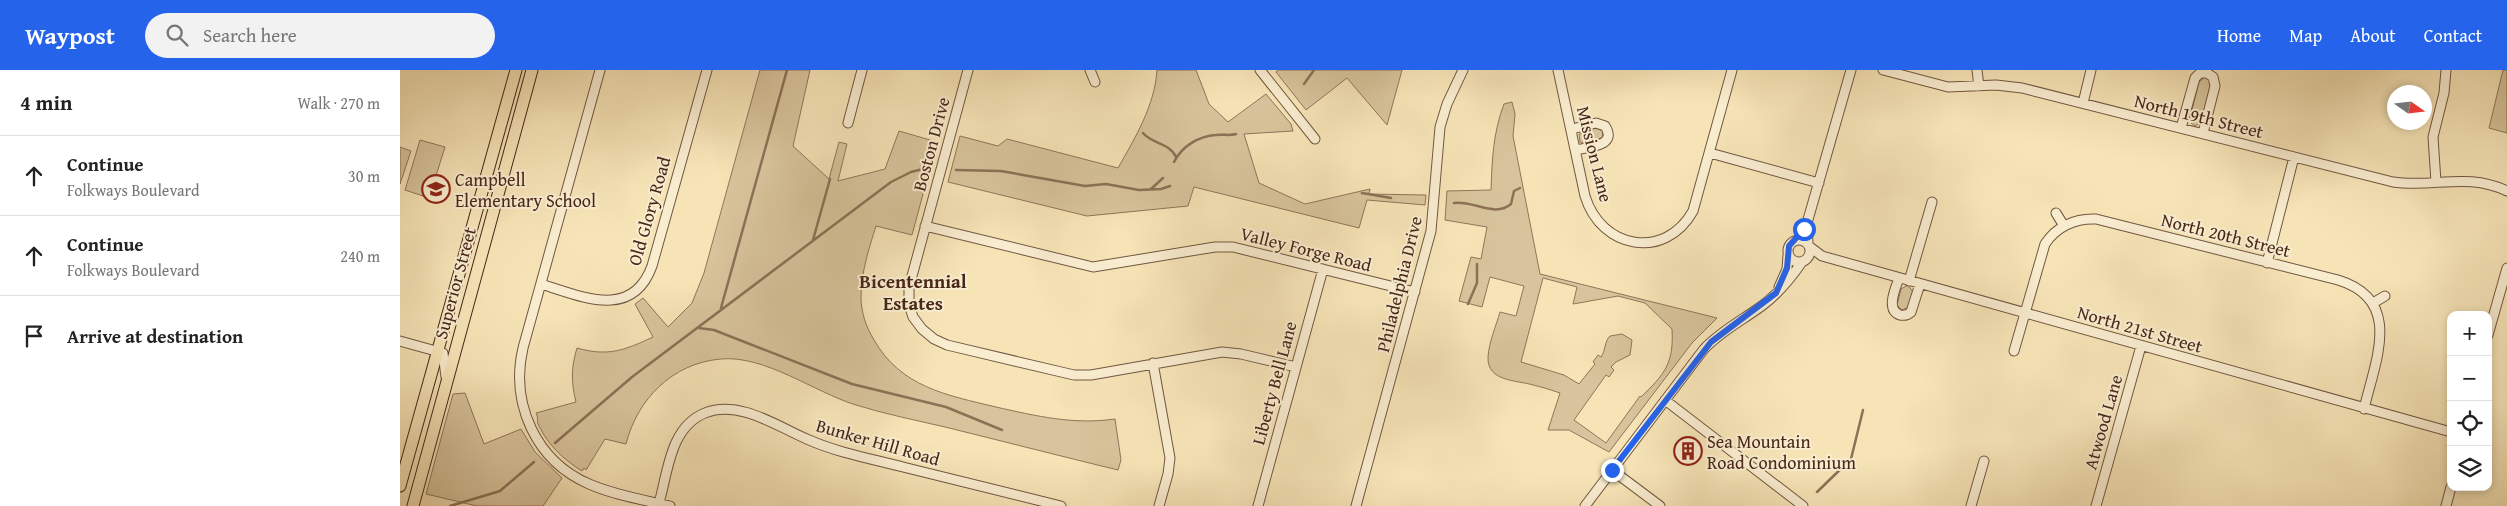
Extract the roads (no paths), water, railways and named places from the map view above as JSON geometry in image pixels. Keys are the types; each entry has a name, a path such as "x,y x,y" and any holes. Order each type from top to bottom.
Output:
{"main road":[{"name":"Superior Street","path":"400,486 516,70"},
{"path":"521,70 522,78 514,110 518,112 521,110"},
{"name":"Superior Street","path":"413,506 532,70"},
{"path":"457,283 460,298 454,332 461,327"}],"street":[{"path":"600,70 522,348 519,379 521,399 527,420 548,455 569,473 589,484 670,506"},
{"name":"Old Glory Road","path":"541,284 604,302 626,297 642,285 652,266 707,70"},
{"path":"848,123 862,70"},
{"name":"Boston Drive","path":"968,70 910,280 908,300 916,322 934,339 947,345 1065,374 1091,375 1153,363 1228,352 1296,367"},
{"path":"1090,70 1095,82"},
{"path":"1260,70 1315,139"},
{"name":"Philadelphia Drive","path":"1356,506 1432,226 1440,127 1447,104 1463,70"},
{"name":"Mission Lane","path":"1558,70 1588,204 1598,222 1618,237 1638,242 1664,238 1684,224 1697,201 1732,70"},
{"path":"1585,506 1664,400 1711,342 1776,293 1810,254 1808,222 1851,70"},
{"name":"North 19th Street","path":"1883,70 1948,87 2008,86 2083,103 2393,182 2412,184 2471,180 2507,190"},
{"path":"1977,70 1979,86"},
{"path":"2083,103 2091,70"},
{"path":"2436,182 2434,137 2444,93 2446,70"},
{"path":"2181,128 2194,78 2200,73 2207,73 2213,77 2215,86 2203,133"},
{"path":"1572,129 1598,123 1605,126 1608,133 1607,140 1602,144 1576,150"},
{"path":"1710,153 1819,183"},
{"path":"2267,262 2294,157"},
{"path":"1909,281 1932,202"},
{"path":"2014,351 2043,249 2052,236 2064,226 2056,213"},
{"name":"North 20th Street","path":"2064,226 2081,220 2099,220 2352,284 2373,303"},
{"path":"1776,293 1787,268 1789,246 1808,222"},
{"name":"Valley Forge Road","path":"925,226 1089,266 1113,265 1222,246 1236,247 1415,292"},
{"path":"1794,242 1801,240 1809,246"},
{"name":"North 21st Street","path":"1809,246 1822,256 2447,431"},
{"path":"1788,254 1794,261 1804,261"},
{"name":"North 21st Street","path":"1804,261 1822,256"},
{"path":"2492,321 2507,268"},
{"name":"Liberty Bell Lane","path":"1258,506 1323,269"},
{"path":"1899,278 1892,306 1900,314 1906,315 1911,312 1920,284"},
{"path":"2364,409 2381,336 2380,321 2373,303 2385,296"},
{"path":"400,341 439,351 445,357 447,378"},
{"name":"Atwood Lane","path":"2096,506 2141,346"},
{"path":"1153,363 1170,458 1169,470 1159,506"},
{"path":"1664,400 1804,506"},
{"name":"Bunker Hill Road","path":"659,503 673,450 680,434 696,417 711,411 724,409 746,412 830,448 1061,506"},
{"path":"1971,506 1984,460"},
{"path":"1612,470 1660,506"},
{"path":"2446,506 2450,491"}],"waterway":[{"path":"721,308 787,70"},
{"path":"1304,84 1314,70"},
{"path":"1143,133 1170,149 1176,157"},
{"path":"1174,162 1186,147 1203,137 1236,134"},
{"path":"555,443 632,377 891,182 911,172 923,169"},
{"path":"956,170 1001,171 1085,186 1106,184 1139,190 1161,189 1170,186"},
{"path":"1151,189 1163,178"},
{"path":"813,240 830,179"},
{"path":"1454,203 1491,209 1505,208 1511,204 1514,191 1520,188"},
{"path":"1362,193 1391,198"},
{"path":"1468,304 1477,283 1477,264"},
{"path":"699,328 714,330 852,384 946,407 1002,430"},
{"path":"1817,492 1851,459 1863,410"},
{"path":"450,506 500,491 534,462"}],"place":[{"name":"Campbell Elementary School","path":"436,189"},
{"name":"Sea Mountain Road Condominium","path":"1688,451"}],"district":[{"name":"Bicentennial Estates","path":"913,292"}]}
